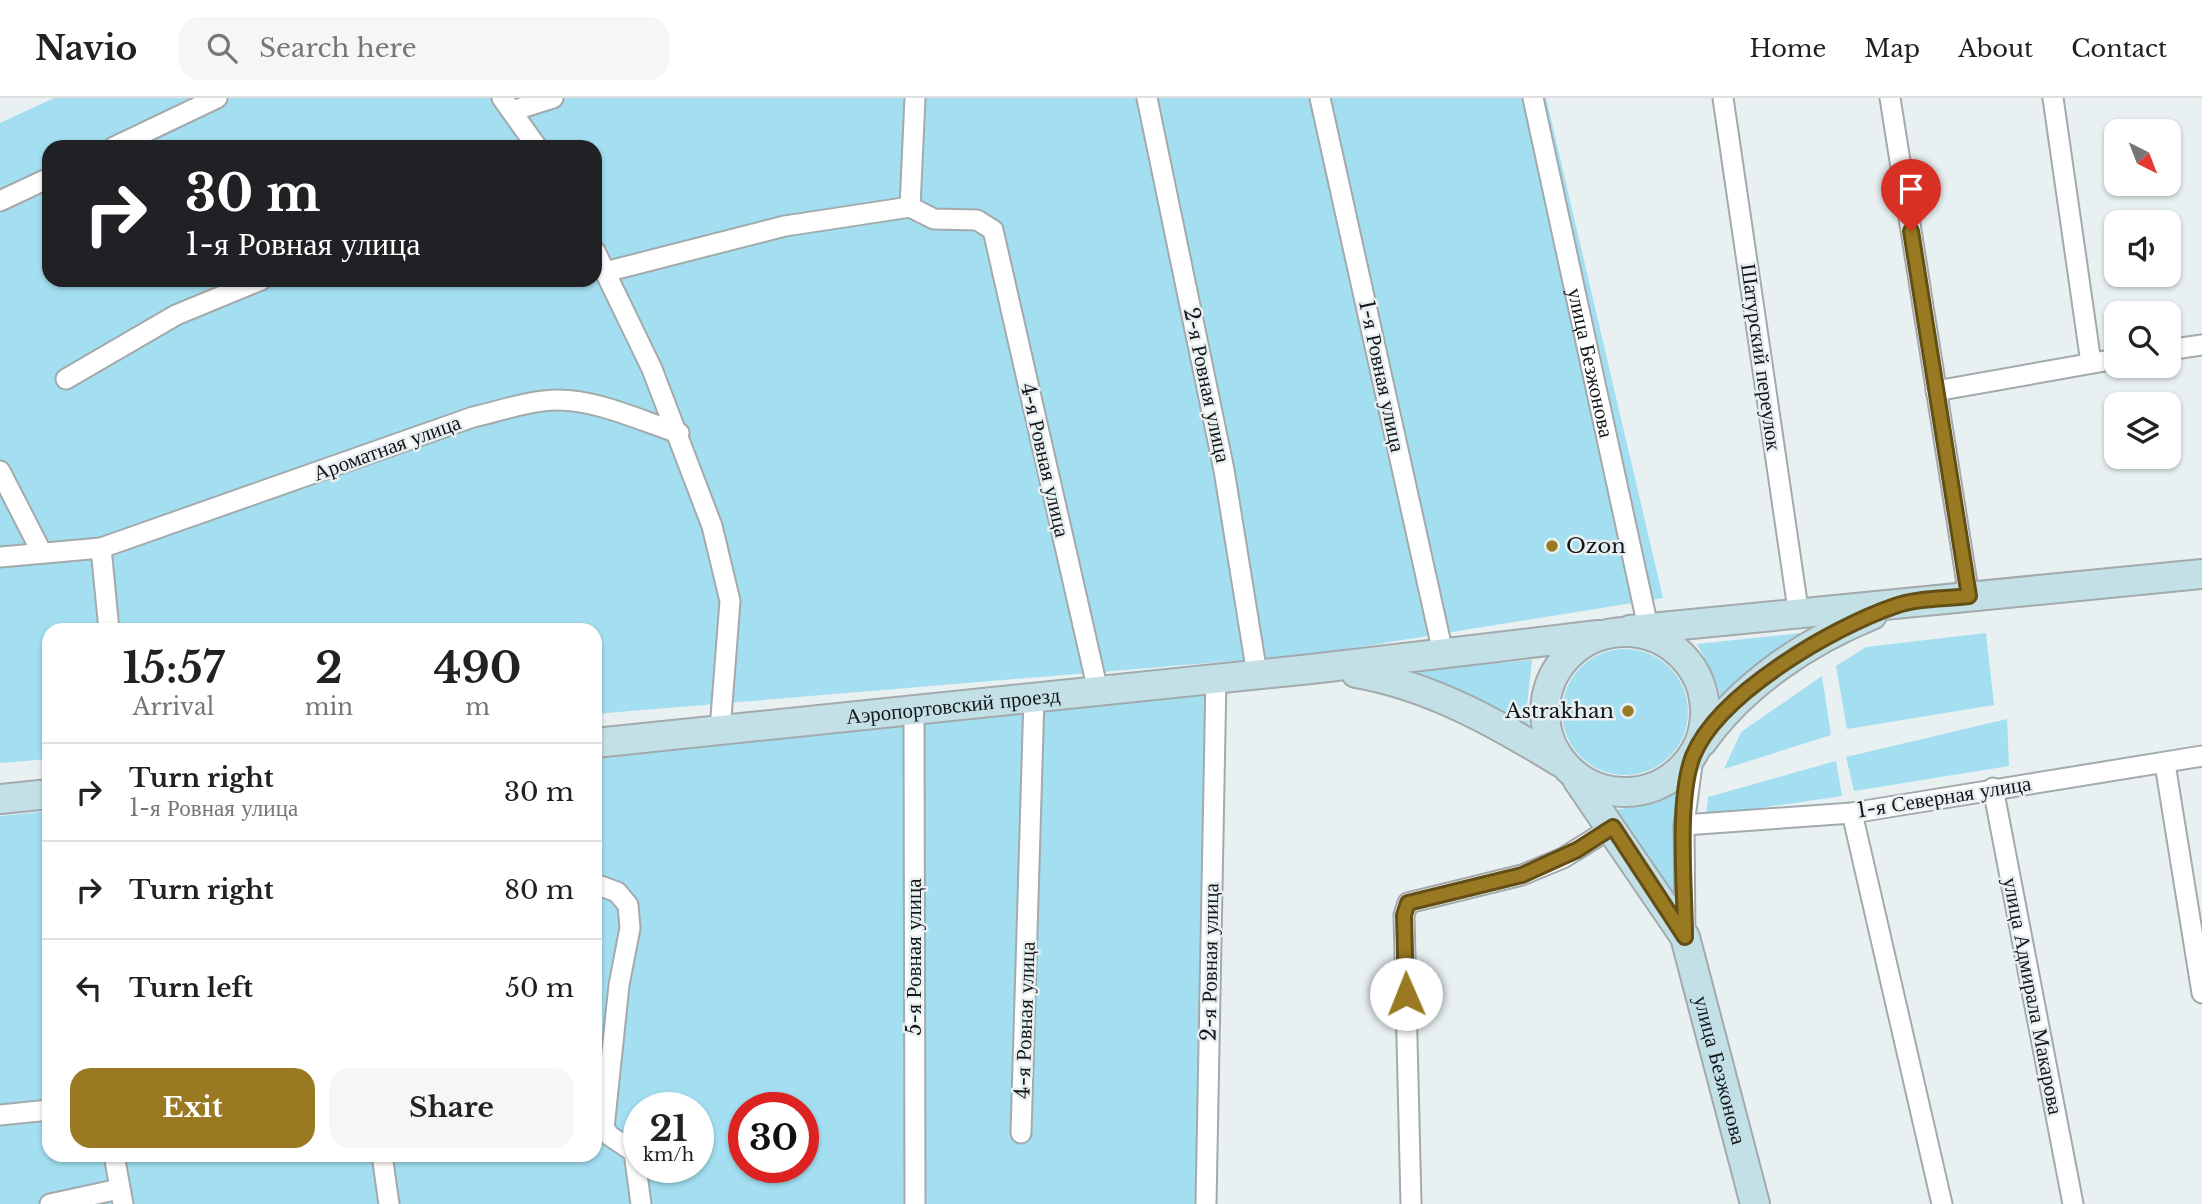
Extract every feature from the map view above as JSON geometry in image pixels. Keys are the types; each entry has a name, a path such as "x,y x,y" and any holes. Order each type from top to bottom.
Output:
{"main road":[{"path":"1311,669 1639,629 1799,616 1969,596 2202,574"},
{"path":"1311,669 1392,679 1428,692 1501,726 1590,785 1621,793 1652,788 1680,772 1733,703 1785,662 1868,617 1898,605"},
{"path":"1639,629 1661,638 1686,657 1702,685 1707,716 1696,752"},
{"path":"1567,768 1548,738 1544,707 1552,676 1571,651 1598,635"},
{"name":"Аэропортовский проезд","path":"602,742 1311,669"},
{"name":"улица Безжонова","path":"1567,768 1613,827 1685,937 1755,1204"},
{"path":"0,799 42,795"}],"street":[{"path":"129,140 218,98"},
{"path":"532,140 507,105 553,98"},
{"path":"605,272 785,226 910,207 915,98"},
{"name":"2-я Ровная улица","path":"1147,98 1224,470 1257,674"},
{"name":"1-я Ровная улица","path":"1320,98 1443,653"},
{"name":"улица Безжонова","path":"1533,98 1639,629"},
{"name":"Шатурский переулок","path":"1723,98 1799,616"},
{"path":"1890,98 1969,596"},
{"path":"2053,98 2091,363"},
{"path":"0,201 42,181"},
{"name":"4-я Ровная улица","path":"910,207 934,219 978,219 993,230 1098,691"},
{"path":"602,266 679,433 712,526 730,601 720,730"},
{"path":"66,379 176,315 244,287"},
{"path":"2181,348 2202,345"},
{"path":"1936,391 2104,361"},
{"name":"Ароматная улица","path":"0,557 101,548 473,417 530,404 557,400 583,403 679,433"},
{"path":"0,471 42,553"},
{"path":"101,548 108,623"},
{"name":"2-я Ровная улица","path":"1206,1204 1216,678"},
{"name":"4-я Ровная улица","path":"1021,1133 1034,697"},
{"name":"5-я Ровная улица","path":"914,709 915,1204"},
{"path":"1685,937 1685,825 1696,752"},
{"name":"1-я Северная улица","path":"1685,825 1852,813 2202,756"},
{"path":"2165,764 2202,993"},
{"name":"улица Адмирала Макарова","path":"1993,788 2073,1204"},
{"path":"1852,813 1942,1204"},
{"path":"1411,1204 1404,915 1408,903 1522,875 1572,853 1613,827"},
{"path":"602,887 617,892 628,905 631,928 619,985 604,1128 610,1136 634,1152 641,1204"},
{"path":"0,1115 42,1111"},
{"path":"50,1204 121,1197 115,1162"},
{"path":"383,1162 389,1204"}],"shaded area":[{"path":"54,98 1546,98 1663,598 1316,654 602,713 602,623 42,623 42,760 0,763 0,123"},
{"path":"1822,631 1722,699 1714,676 1697,644"},
{"path":"1986,633 1994,705 1847,729 1836,666 1866,647"},
{"path":"1625,649 1649,654 1669,668 1683,688 1688,712 1683,736 1669,756 1649,770 1625,775 1601,770 1581,756 1567,736 1562,712 1567,688 1581,668 1601,654"},
{"path":"1532,660 1527,706 1529,728 1410,676 1409,671"},
{"path":"1822,676 1831,735 1724,769 1741,732"},
{"path":"1213,686 1208,1204 0,1204 0,816 42,812 42,1162 602,1162 602,751"},
{"path":"2007,719 2009,766 1854,791 1846,757"},
{"path":"1836,761 1842,796 1706,816 1708,797"},
{"path":"1677,793 1676,893 1670,895 1615,810 1656,803"}],"place":[{"name":"Ozon","path":"1552,546"},
{"name":"Astrakhan","path":"1628,711"}],"route":[{"path":"1406,994 1404,915 1408,903 1522,875 1563,858 1613,827 1685,937 1687,789 1693,757 1717,721 1733,703 1785,662 1868,617 1898,605 1969,596 1911,231"}]}
